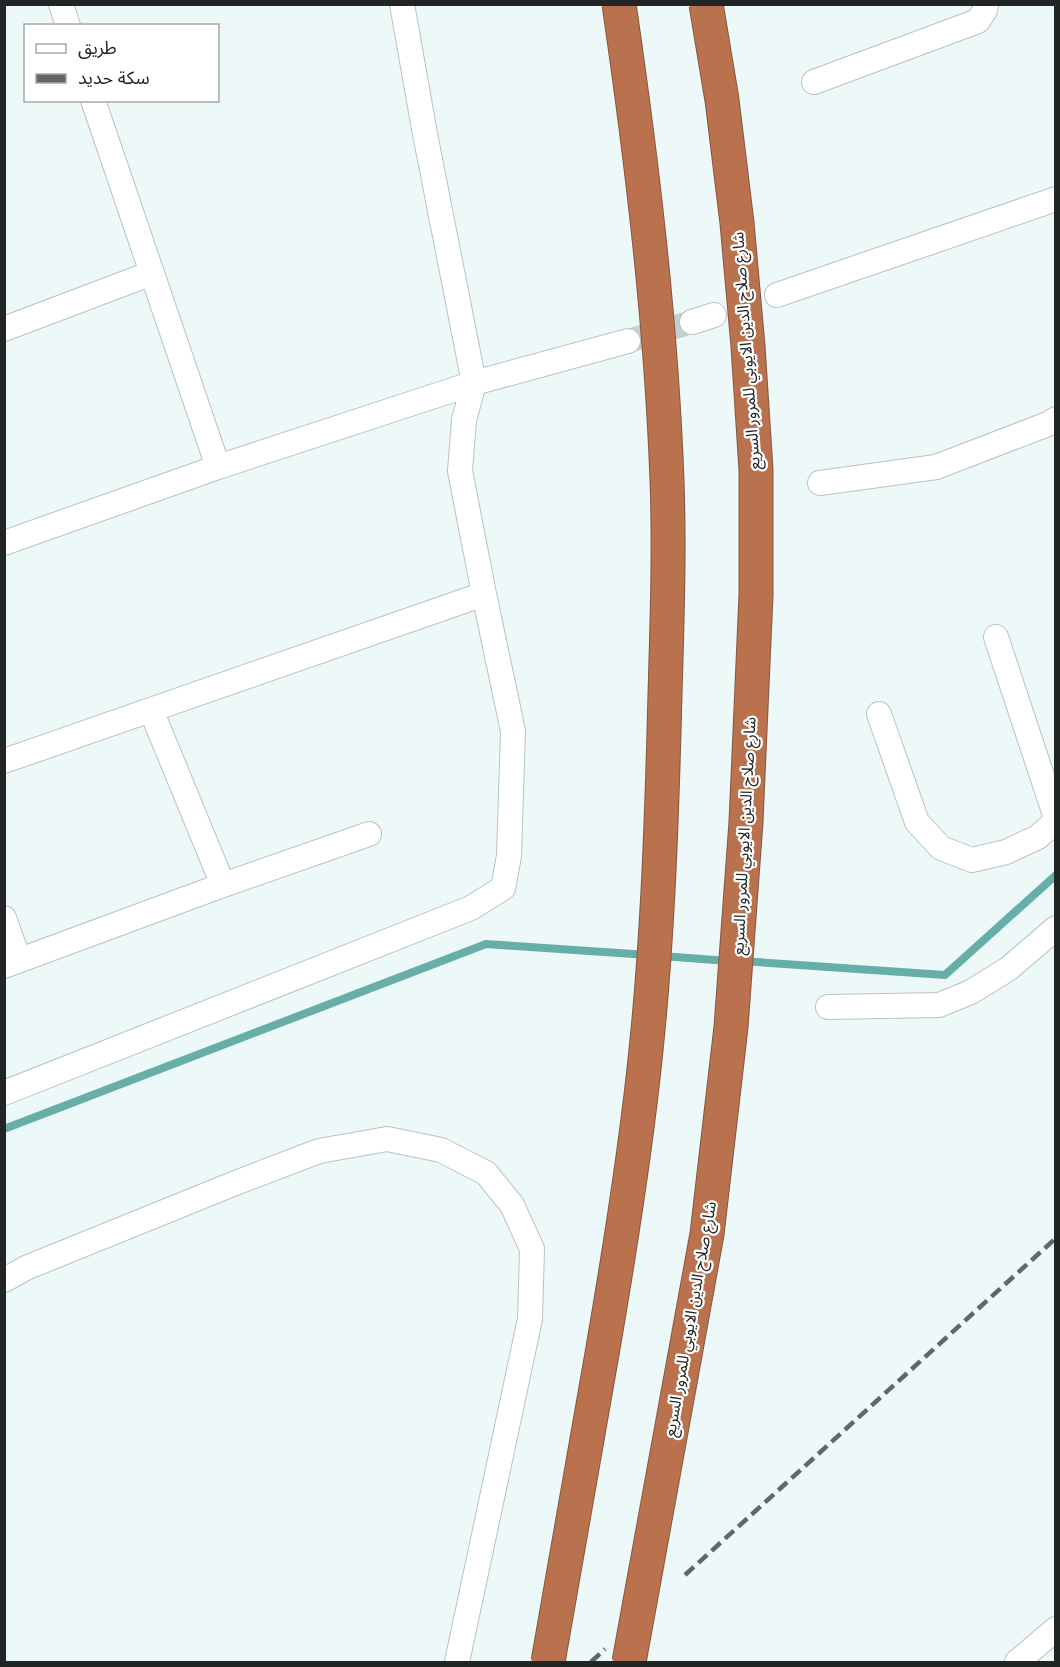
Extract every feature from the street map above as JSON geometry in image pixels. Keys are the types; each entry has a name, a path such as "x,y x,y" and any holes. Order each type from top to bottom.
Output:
{"highway":[{"path":"548,1662 626,1214 646,1052 659,892 668,606 667,483 661,363 651,243 619,4"},
{"name":"شارع صلاح الدين الايوبي للمرور السريع","path":"629,1662 707,1234 732,1016 747,810 756,595 756,470 737,223 722,100 706,4"}],"street":[{"path":"61,4 67,24"},
{"path":"4,1093 471,908 503,888 509,856 513,731 460,471 464,420 474,383 402,4"},
{"path":"814,82 978,21 986,10 986,4"},
{"path":"94,102 218,467"},
{"path":"777,295 1056,200"},
{"path":"4,329 152,273"},
{"path":"4,543 218,467 474,383 628,341"},
{"path":"820,483 936,467 1056,419"},
{"path":"4,761 484,594"},
{"path":"879,714 917,822 941,849 972,860 1006,852 1038,837 1056,819 996,637"},
{"path":"151,710 223,885"},
{"path":"4,918 12,963 369,834"},
{"path":"828,1007 939,1005 971,992 1008,969 1056,928"},
{"path":"4,1280 28,1267 319,1151 387,1139 441,1150 486,1173 512,1204 532,1249 530,1319 457,1662"},
{"path":"1017,1662 1056,1629"}],"waterway":[{"path":"741,961 945,975 1056,875"},
{"path":"4,1129 486,944 648,955"},
{"path":"661,956 729,961"}],"tunnel":[{"path":"628,341 692,322"}],"railway":[{"path":"685,1575 1056,1238"},
{"path":"591,1662 605,1649"}]}
